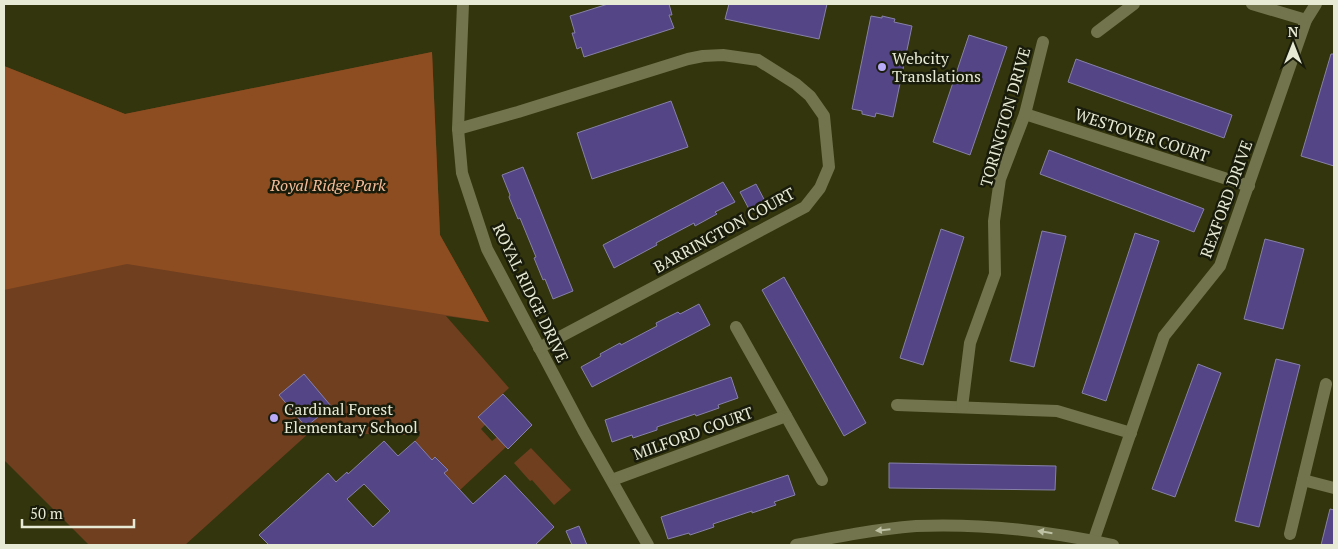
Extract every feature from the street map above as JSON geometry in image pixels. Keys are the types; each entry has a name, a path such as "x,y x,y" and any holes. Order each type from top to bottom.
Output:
{"street":[{"name":"ROYAL RIDGE DRIVE","path":"463,4 458,129 462,173 487,248 583,430 648,545"},
{"path":"1097,32 1134,4"},
{"path":"1252,4 1306,20"},
{"name":"REXFORD DRIVE","path":"1092,543 1164,336 1220,266 1306,20 1316,4"},
{"name":"TORINGTON DRIVE","path":"962,407 970,343 995,274 994,221 1000,179 1025,114 1043,42"},
{"name":"BARRINGTON COURT","path":"458,129 688,59 723,55 758,60 766,64 810,96 824,116 829,167 820,188 805,207 539,348"},
{"name":"WESTOVER COURT","path":"1025,114 1249,186"},
{"path":"736,327 822,480"},
{"path":"1290,534 1326,384"},
{"path":"897,406 1057,411 1131,433"},
{"name":"MILFORD COURT","path":"612,480 786,416"},
{"path":"1303,480 1334,488"},
{"path":"796,545 836,537 915,526 1039,531 1092,543 1113,545"}],"green space":[{"path":"432,52 440,235 489,322 446,316 509,388 478,417 486,424 481,429 492,441 497,437 506,447 460,490 444,473 447,470 436,457 432,460 415,441 420,435 309,433 185,545 89,545 4,460 4,66 125,114"},
{"name":"Royal Ridge Park","path":"432,52 440,235 489,322 127,264 4,290 4,66 125,114"},
{"path":"531,448 571,490 554,505 514,463"}],"building":[{"path":"608,4 669,4 672,15 669,15 674,28 584,57 581,47 577,49 572,33 575,33 570,16"},
{"path":"729,4 827,4 819,39 725,19"},
{"name":"Webcity Translations","path":"871,16 895,19 894,22 912,26 893,117 876,113 875,117 852,109"},
{"path":"969,35 1007,47 970,155 933,142"},
{"path":"1331,54 1334,54 1334,166 1301,156"},
{"path":"1076,59 1232,115 1224,138 1068,82"},
{"path":"671,101 688,147 592,179 577,133"},
{"path":"1049,150 1204,209 1194,232 1040,174"},
{"path":"523,167 573,291 553,299 545,279 543,280 534,258 536,257 520,218 518,219 502,175"},
{"path":"723,182 735,202 715,212 717,214 695,226 694,223 614,268 603,245"},
{"path":"756,184 766,203 750,211 740,192"},
{"path":"941,229 964,237 923,365 900,358"},
{"path":"1042,231 1066,236 1034,367 1010,361"},
{"path":"1135,233 1159,241 1106,401 1082,393"},
{"path":"1265,239 1304,249 1283,329 1244,319"},
{"path":"784,277 866,423 844,436 762,290"},
{"path":"699,304 710,325 592,387 581,367 620,343 621,345 657,326 656,323"},
{"path":"1276,359 1300,365 1259,527 1235,521"},
{"path":"1198,364 1221,373 1175,497 1152,489"},
{"path":"304,374 331,406 306,427 279,395"},
{"path":"731,377 738,398 718,405 719,408 657,427 657,430 633,438 632,435 612,442 605,420"},
{"path":"503,394 532,425 508,449 478,417"},
{"path":"384,441 398,456 415,441 432,460 435,457 448,470 444,473 473,504 505,475 554,527 535,545 269,545 259,535 328,473 336,482 347,472 348,474","holes":["364,484 390,511 373,527 347,499"]},
{"path":"889,463 1056,466 1055,490 889,488"},
{"path":"788,475 795,495 774,502 776,505 713,524 714,527 690,535 689,533 668,539 661,517"},
{"path":"1330,509 1334,510 1334,545 1321,545"},
{"path":"579,526 587,545 572,545 566,531"}],"place":[{"name":"Webcity Translations","path":"882,67"},
{"name":"Cardinal Forest Elementary School","path":"274,418"}]}
